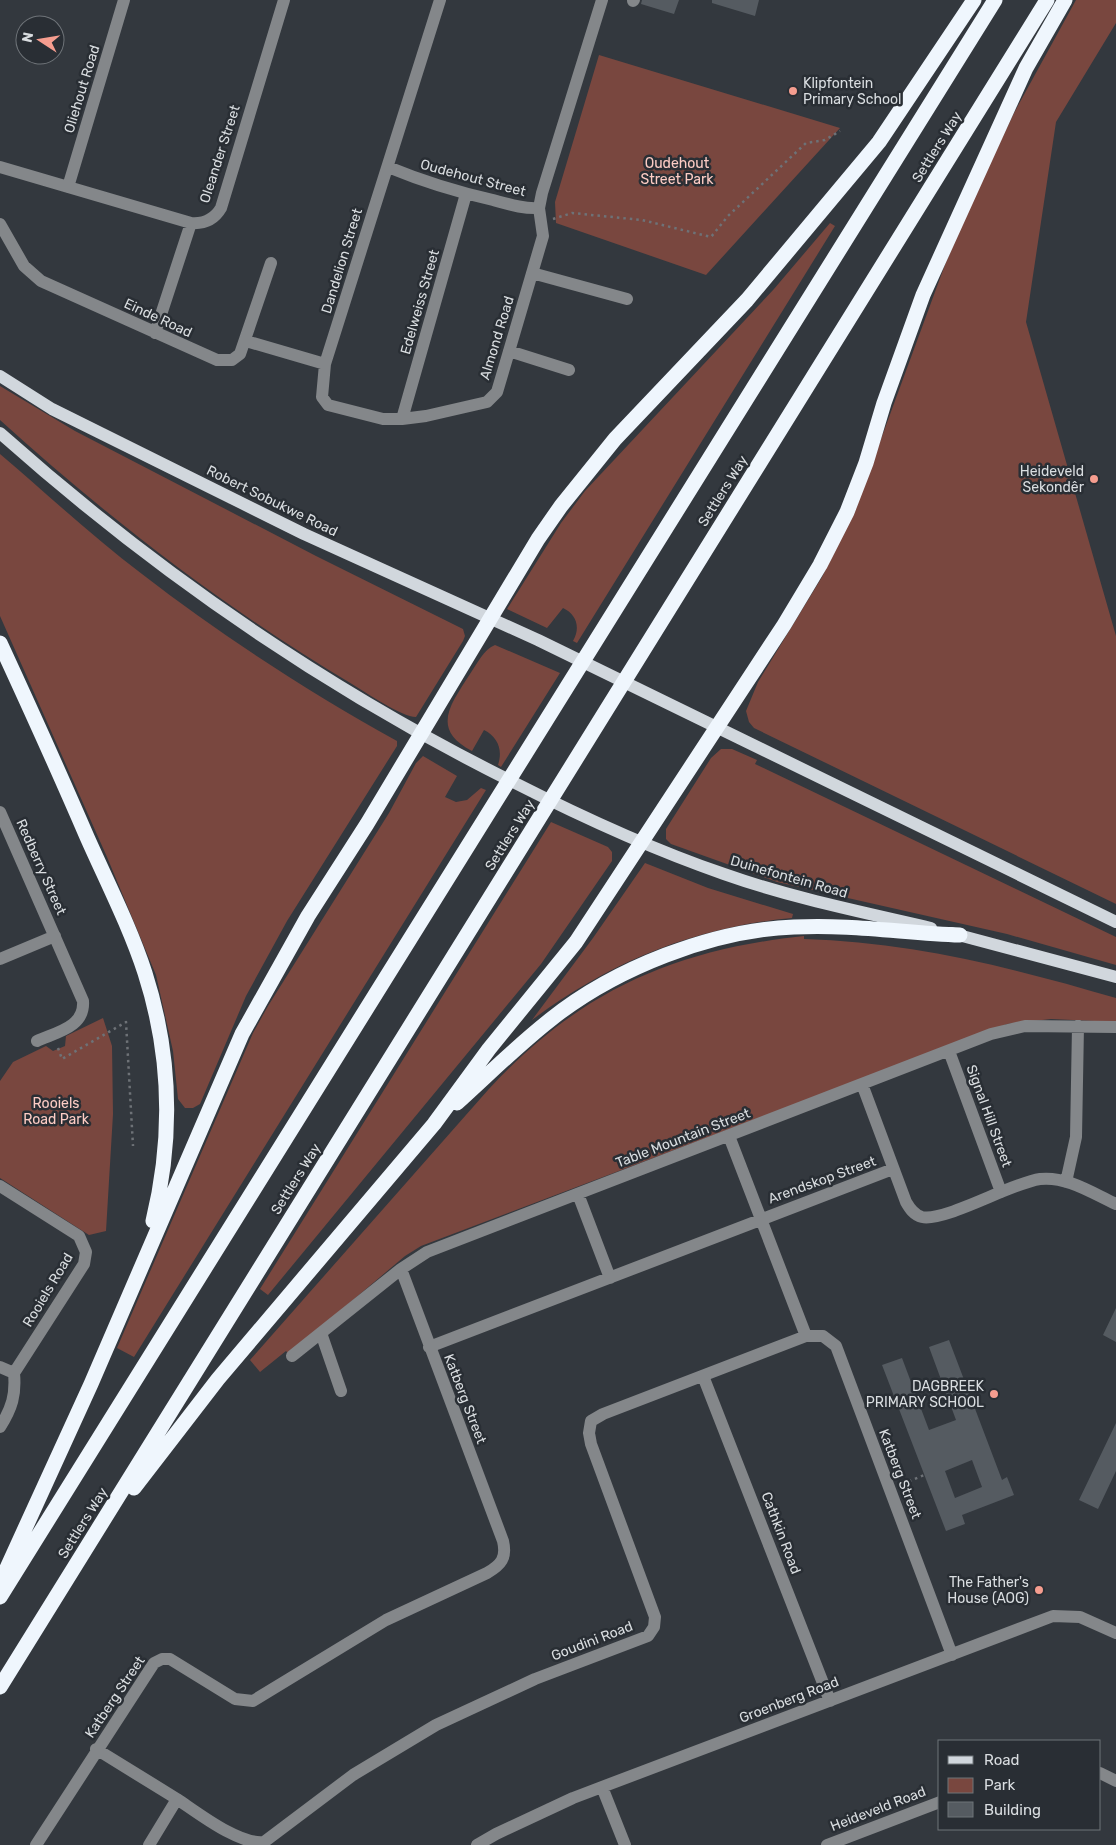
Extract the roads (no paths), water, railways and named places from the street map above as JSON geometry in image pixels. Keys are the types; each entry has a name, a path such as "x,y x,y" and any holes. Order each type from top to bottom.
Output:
{"highway":[{"path":"0,1582 91,1384 242,1034 308,916 491,619 538,539 561,506 615,439 747,300 879,142 974,0"},
{"name":"Settlers Way","path":"0,1597 995,0"},
{"name":"Settlers Way","path":"0,1687 1046,0"},
{"path":"85,1551 218,1379 434,1124 489,1049 576,942 784,625 820,565 847,512 866,463 884,403 923,295 1026,68 1065,0"},
{"path":"0,643 128,930 144,972 158,1025 167,1090 167,1122 160,1193 143,1263"},
{"path":"434,1124 551,1019 596,990 643,965 690,945 736,934 791,927 847,927 960,935"}],"main road":[{"name":"Robert Sobukwe Road","path":"0,376 52,409 304,534 538,640 716,728"},
{"path":"0,433 49,477 129,542 190,588 313,672 420,734"},
{"path":"716,728 1116,922"},
{"name":"Duinefontein Road","path":"420,734 592,822 641,843 724,874 784,893 960,935 1116,977"}],"street":[{"name":"Oliehout Road","path":"68,187 124,0"},
{"name":"Oleander Street","path":"190,223 200,224 209,220 220,208 284,0"},
{"path":"388,167 440,0"},
{"name":"Oudehout Street","path":"388,167 409,176 466,194 527,209 539,208 602,0"},
{"name":"Dandelion Street","path":"328,405 322,398 325,364 388,167"},
{"path":"0,168 190,223 155,333"},
{"name":"Edelweiss Street","path":"402,419 466,194"},
{"name":"Almond Road","path":"328,405 383,418 402,419 426,416 492,399 497,392 543,236 539,208"},
{"name":"Einde Road","path":"0,224 17,256 31,274 41,281 206,357 225,361 232,360 240,354 246,341 271,262"},
{"path":"532,273 627,298"},
{"path":"246,341 325,364"},
{"path":"509,351 569,370"},
{"name":"Redberry Street","path":"0,812 55,936 0,959"},
{"path":"37,1041 77,1022 82,1017 84,1008 83,1001 55,936"},
{"path":"1066,1182 1076,1137 1078,1026"},
{"name":"Table Mountain Street","path":"292,1356 401,1269 427,1252 1008,1028 1116,1027"},
{"name":"Signal Hill Street","path":"949,1051 1001,1192"},
{"path":"862,1084 909,1207 912,1212 922,1217 935,1217 1041,1179 1066,1182 1116,1204"},
{"path":"729,1136 806,1336"},
{"name":"Arendskop Street","path":"761,1218 893,1169"},
{"name":"Rooiels Road","path":"0,1186 79,1236 86,1252 84,1264 14,1373"},
{"path":"578,1194 610,1278"},
{"name":"Katberg Street","path":"177,1799 96,1749 154,1662 170,1659 235,1698 253,1701 386,1620 498,1566 505,1551 503,1542 430,1347 761,1218"},
{"path":"401,1269 430,1347"},
{"path":"321,1333 341,1391"},
{"name":"Katberg Street","path":"806,1336 823,1336 836,1346 952,1655"},
{"name":"Goudini Road","path":"177,1799 240,1839 256,1844 264,1842 353,1775 436,1725 535,1679 648,1636 654,1627 655,1617 591,1444 589,1426 596,1417 806,1336"},
{"path":"0,1368 14,1373 15,1397 12,1409 0,1427"},
{"name":"Cathkin Road","path":"703,1376 830,1701"},
{"name":"Groenberg Road","path":"478,1845 513,1826 602,1788 1058,1615 1080,1617 1116,1633"},
{"path":"36,1845 96,1749"},
{"path":"1101,1774 1116,1781"},
{"path":"602,1788 625,1845"},
{"path":"149,1845 177,1799"},
{"name":"Heideveld Road","path":"827,1845 938,1803"}],"place":[{"name":"Klipfontein Primary School","path":"793,91"},
{"name":"Heideveld Sekondêr","path":"1094,479"},
{"name":"DAGBREEK PRIMARY SCHOOL","path":"994,1394"},
{"name":"The Father's House (AOG)","path":"1039,1590"}],"park label":[{"name":"Oudehout Street Park","path":"677,172"},
{"name":"Rooiels Road Park","path":"56,1112"}]}
